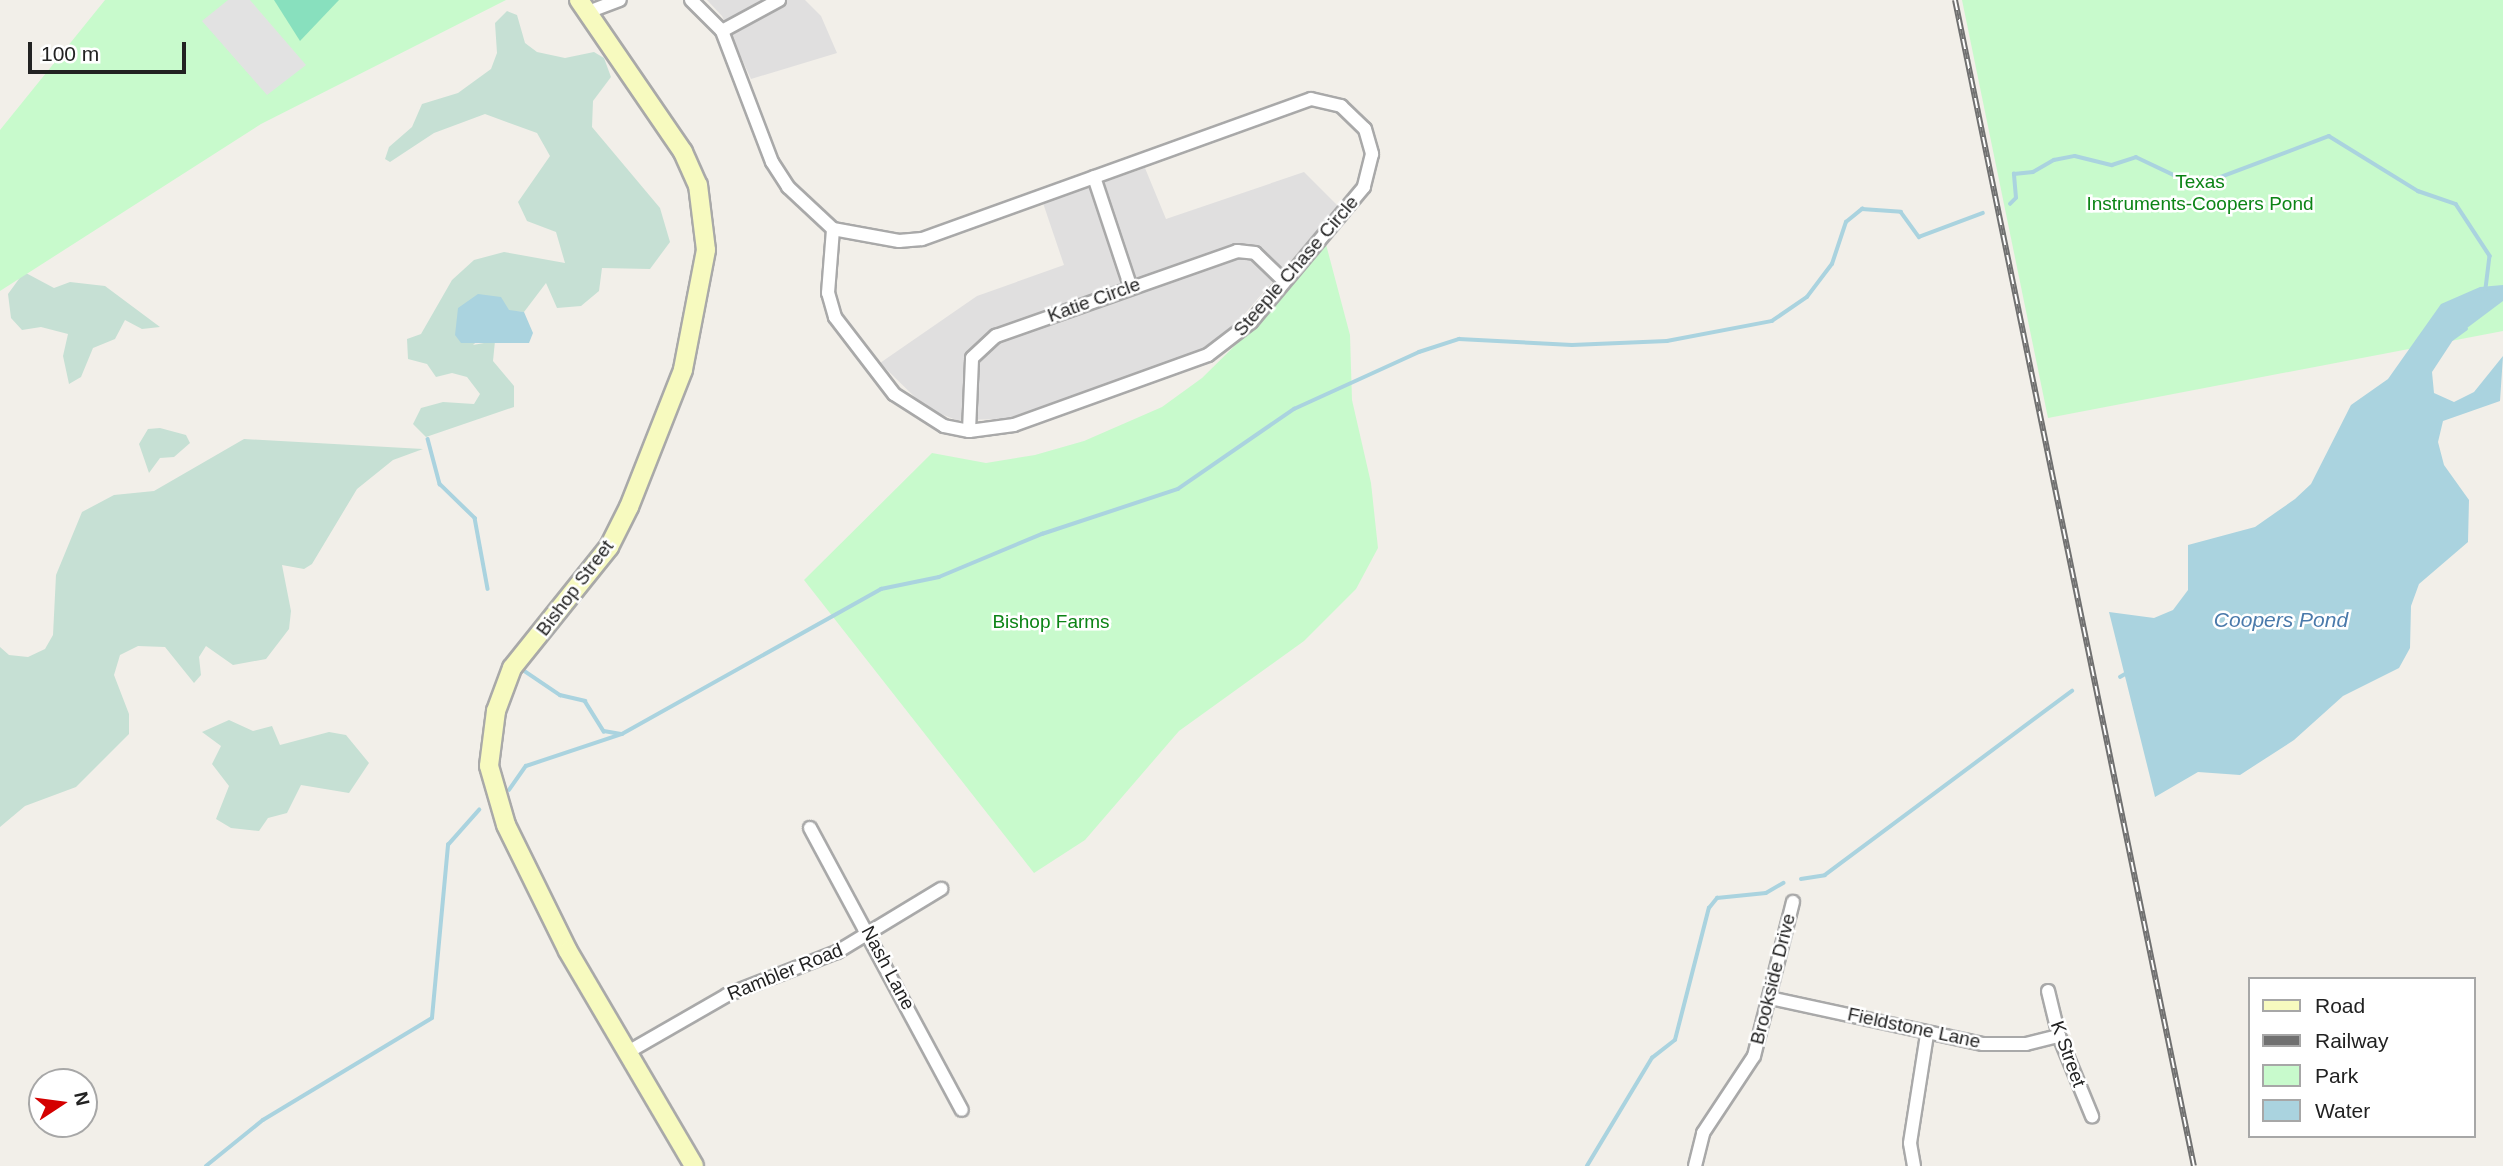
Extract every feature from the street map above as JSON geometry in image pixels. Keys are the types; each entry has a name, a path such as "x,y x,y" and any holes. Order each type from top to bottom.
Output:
{"street":[{"path":"583,6 620,0"},
{"path":"691,0 722,31 772,162 788,187 834,229"},
{"path":"722,31 779,0"},
{"name":"Bishop Street","path":"583,6 683,152 698,185 706,218 704,271 683,370 629,507 609,547 512,668 496,711 489,766 506,825 568,951 695,1166"},
{"name":"Steeple Chase Circle","path":"1327,99 1341,106 1365,130 1370,170 1349,208 1251,322 1208,355 1014,425 969,430 944,426 917,413 846,337 828,293 834,229 899,242 922,239 1298,102 1327,99"},
{"path":"1094,177 1130,285"},
{"name":"Katie Circle","path":"969,430 968,374 981,346 1130,285 1247,250 1284,281"},
{"name":"Nash Lane","path":"810,828 871,934 962,1110"},
{"name":"Rambler Road","path":"628,1052 727,995 807,966 871,934 941,890"},
{"name":"Brookside Drive","path":"1697,1166 1703,1133 1754,1056 1793,902"},
{"name":"K Street","path":"2048,990 2059,1036 2092,1116"},
{"name":"Fieldstone Lane","path":"1770,998 1927,1034 2002,1045 2059,1036"},
{"path":"1914,1166 1910,1143 1927,1034"}],"shaded area":[{"path":"228,0 250,0 306,65 267,95 202,21"},
{"path":"707,0 805,0 821,16 837,53 751,79 722,16"},
{"path":"1145,168 1166,219 1304,172 1338,206 1229,332 1198,351 1006,419 956,420 926,408 880,363 977,296 1064,265 1043,203"}],"green space":[{"path":"105,0 506,0 261,124 0,291 0,130"},
{"path":"274,0 339,0 300,41"},
{"name":"Texas Instruments-Coopers Pond","path":"1962,0 2503,0 2503,331 2048,418"},
{"path":"507,11 517,15 525,43 537,52 565,58 594,52 604,58 611,77 593,101 592,127 660,208 670,242 650,269 602,268 599,291 581,306 557,308 546,283 524,312 509,311 473,345 495,341 493,361 514,386 514,407 426,437 413,424 421,408 443,402 474,404 480,394 467,377 452,373 436,377 427,364 408,359 407,339 421,334 452,280 474,260 504,252 565,263 556,232 527,221 518,202 550,156 537,133 485,114 434,133 390,162 385,159 389,147 412,127 422,104 458,93 491,69 497,53 495,23"},
{"name":"Bishop Farms","path":"1323,233 1350,335 1352,400 1371,483 1378,548 1356,589 1304,641 1179,731 1085,840 1034,873 804,580 932,453 986,463 1035,455 1084,441 1162,407 1202,378 1270,311"},
{"path":"24,272 54,288 70,282 105,286 160,327 142,329 125,320 115,339 93,348 81,377 69,384 63,356 68,334 41,327 22,330 11,318 8,294"},
{"path":"160,428 186,435 190,443 174,457 160,458 149,473 139,444 148,429"},
{"path":"244,439 423,449 393,460 357,489 312,564 304,569 282,565 291,611 289,629 266,659 233,665 206,646 199,657 201,675 194,683 165,647 138,646 120,655 114,675 129,714 129,734 76,787 25,806 0,827 0,647 9,655 28,657 45,649 53,635 56,575 82,512 114,495 154,491"},
{"path":"229,720 253,731 272,726 280,745 329,732 346,735 369,763 349,793 301,785 287,813 268,818 259,831 231,828 216,819 229,786 212,764 221,746 202,732"}],"water":[{"name":"Coopers Pond","path":"2503,285 2503,301 2455,337 2432,372 2434,393 2454,402 2474,392 2503,356 2500,401 2443,421 2438,442 2444,465 2469,500 2468,542 2419,584 2411,606 2410,648 2399,668 2343,696 2294,740 2240,775 2198,772 2155,797 2109,612 2154,618 2173,610 2188,590 2188,545 2255,527 2295,499 2311,484 2351,405 2388,379 2441,304 2480,287"},
{"path":"478,294 501,297 509,310 524,312 533,333 529,343 461,343 455,335 458,308"}],"waterway":[{"path":"2010,204 2016,198 2014,174 2033,172 2054,160 2075,156 2112,165 2136,157 2197,186 2329,136 2418,191 2456,204 2490,256 2486,289"},
{"path":"509,790 526,766 622,734 881,589 939,577 1042,534 1178,489 1294,409 1419,352 1459,339 1572,345 1667,341 1772,321 1807,297 1832,264 1846,222 1862,209 1901,212 1919,237 1983,213"},
{"path":"2452,339 2466,329"},
{"path":"428,439 440,484 475,518 488,589"},
{"path":"523,670 560,695 585,701 604,731 621,734"},
{"path":"2120,677 2127,673"},
{"path":"1801,879 1825,875 2072,691"},
{"path":"206,1166 263,1120 432,1018 448,845 479,810"},
{"path":"1587,1166 1652,1058 1675,1040 1709,908 1717,898 1766,893 1783,883"}],"railway":[{"path":"1955,0 2194,1166"}]}
